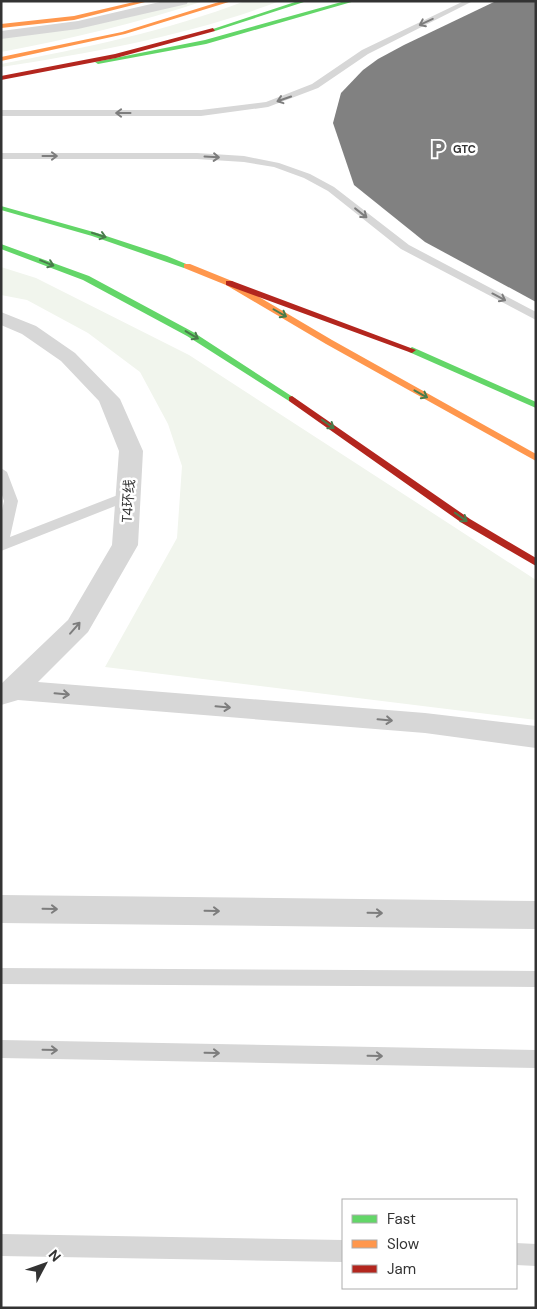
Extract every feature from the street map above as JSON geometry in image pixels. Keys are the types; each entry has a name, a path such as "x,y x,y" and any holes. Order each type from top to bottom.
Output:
{"main road":[{"path":"1,26 37,24 92,15 146,1"},
{"path":"1,59 123,33 229,1"},
{"path":"98,62 191,38 304,1"},
{"path":"1,78 206,42 352,1"},
{"path":"1,208 78,228 129,244 229,283 396,343 536,405"},
{"path":"1,246 86,278 190,334 316,415 466,521 536,564"},
{"path":"229,283 536,458"}],"street":[{"path":"1,36 78,25 182,1"},
{"name":"T4环线","path":"1,318 29,330 68,357 109,398 131,451 125,545 78,626 5,692"},
{"path":"5,692 425,723 536,737"},
{"path":"1,909 536,915"}],"lane":[{"path":"1,113 201,113 268,104 315,86 365,52 470,1"},
{"path":"1,156 197,156 244,159 276,165 307,176 331,189 405,246 536,317"},
{"path":"1,472 11,501 2,546"},
{"path":"2,546 128,496"},
{"path":"1,976 536,979"},
{"path":"1,1049 536,1059"},
{"path":"1,1245 342,1251"},
{"path":"517,1254 536,1254"}],"shaded area":[{"path":"204,1 103,30 1,52 1,38 80,28"},
{"path":"245,1 280,1 212,24 177,33 72,55 1,67 1,64 155,30 216,12"},
{"path":"1,267 36,278 189,355 536,580 536,720 105,667 177,538 182,466 168,424 140,372 88,333 27,300 1,295"}],"building":[{"name":"GTC","path":"496,1 536,1 536,302 425,242 354,185 333,123 341,93 363,70 378,59 404,45"}],"traffic: fast":[{"path":"213,30 304,1"},
{"path":"98,62 206,42 352,1"},
{"path":"1,208 95,234 187,266"},
{"path":"1,246 86,278 190,334 292,399"},
{"path":"412,350 536,405"}],"traffic: slow":[{"path":"1,26 74,18 146,1"},
{"path":"1,59 123,33 229,1"},
{"path":"187,266 229,283 329,342 536,458"}],"traffic: jam":[{"path":"1,78 116,56 213,30"},
{"path":"229,283 412,350"},
{"path":"292,399 466,521 536,563"}],"place":[{"name":"GTC","path":"438,149"}]}
